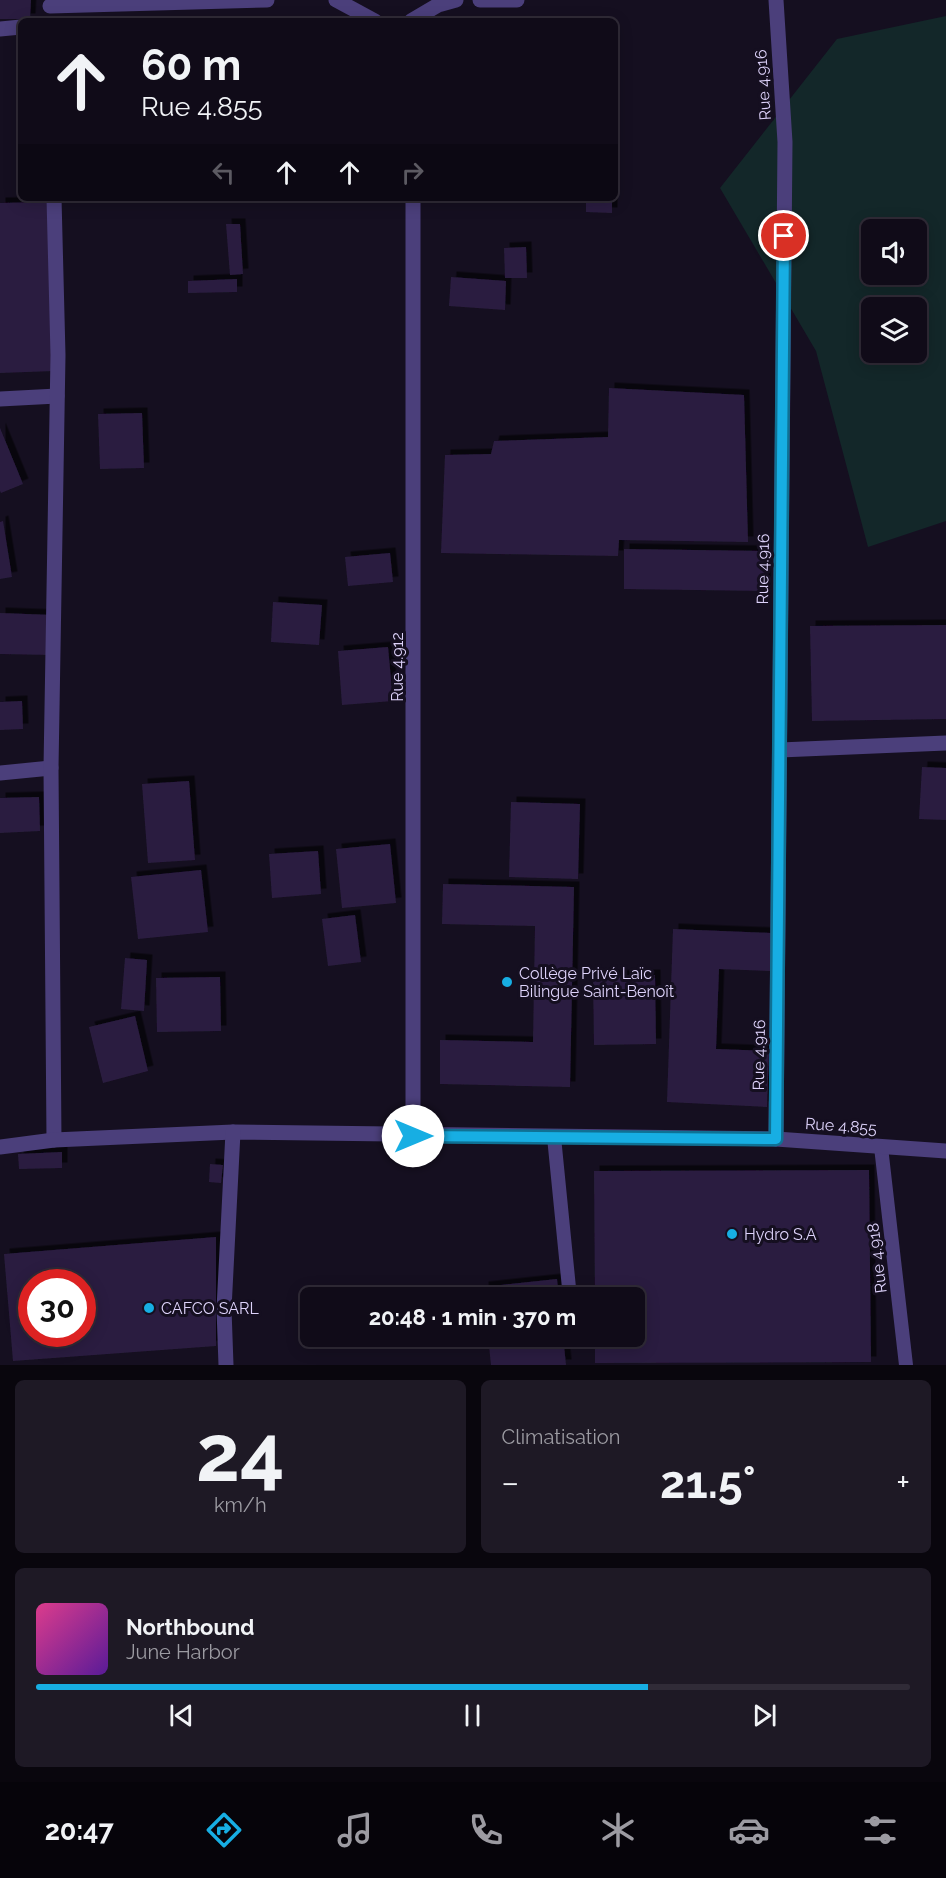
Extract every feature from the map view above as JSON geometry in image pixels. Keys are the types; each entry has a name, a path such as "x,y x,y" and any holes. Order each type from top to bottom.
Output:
{"street":[{"path":"50,9 267,0"},
{"path":"336,0 369,18"},
{"path":"417,18 451,0"},
{"path":"480,0 517,0"},
{"name":"Rue 4.916","path":"776,0 785,142 776,1139"},
{"path":"0,29 18,27"},
{"path":"54,201 57,396 51,768 54,1140"},
{"name":"Rue 4.912","path":"413,201 413,1136"},
{"path":"0,399 57,396"},
{"path":"780,750 946,743"},
{"path":"0,773 51,768"},
{"path":"226,1365 224,1309 233,1132"},
{"name":"Rue 4.855","path":"0,1147 54,1140 233,1132 776,1139 946,1151"}],"lane":[{"path":"554,1137 569,1287"},
{"name":"Rue 4.918","path":"881,1147 906,1365"}],"green space":[{"path":"946,16 946,521 868,547 816,351 720,188 837,39"}],"building":[{"path":"0,0 31,0 30,18 0,19"},
{"path":"586,201 612,201 612,213 586,212"},
{"path":"47,202 54,371 0,373 0,203"},
{"path":"226,224 240,224 243,274 230,275"},
{"path":"526,247 527,278 505,278 504,248"},
{"path":"451,277 506,281 505,310 449,306"},
{"path":"237,279 237,292 188,293 188,281"},
{"path":"609,388 744,395 748,542 619,540 618,556 441,553 445,455 491,454 494,441 608,437"},
{"path":"142,413 144,468 100,469 98,414"},
{"path":"0,428 23,484 1,493 0,491"},
{"path":"3,521 12,577 0,579 0,522"},
{"path":"624,549 766,551 765,591 624,589"},
{"path":"390,553 393,582 348,586 345,557"},
{"path":"273,602 322,605 319,645 271,642"},
{"path":"0,613 52,615 52,655 0,654"},
{"path":"946,625 946,719 812,721 810,626"},
{"path":"388,647 393,701 342,705 338,651"},
{"path":"22,701 23,729 0,730 0,702"},
{"path":"922,767 946,768 946,820 919,819"},
{"path":"189,781 195,860 148,863 142,784"},
{"path":"39,797 40,831 0,833 0,798"},
{"path":"511,802 580,804 578,879 509,877"},
{"path":"390,844 396,903 342,908 336,849"},
{"path":"318,851 321,894 272,898 269,854"},
{"path":"201,870 208,932 138,939 131,877"},
{"path":"443,884 574,887 570,1087 440,1084 440,1040 533,1042 535,926 442,924"},
{"path":"355,915 361,962 328,966 322,919"},
{"path":"673,929 771,933 770,971 719,969 716,1049 769,1051 767,1107 667,1102"},
{"path":"125,958 147,960 144,1011 121,1009"},
{"path":"655,975 656,1044 594,1045 593,976"},
{"path":"220,977 221,1031 157,1032 156,978"},
{"path":"135,1016 148,1071 103,1083 89,1027"},
{"path":"62,1152 62,1168 19,1169 18,1154"},
{"path":"210,1164 223,1165 221,1183 209,1182"},
{"name":"Hydro S.A","path":"869,1170 871,1362 595,1363 595,1347 645,1347 645,1287 595,1287 594,1171"},
{"name":"CAFCO SARL","path":"216,1237 216,1346 13,1361 4,1254"},
{"path":"557,1279 558,1287 483,1287"},
{"path":"489,1347 564,1347 566,1365 491,1365"}],"place":[{"name":"Collège Privé Laïc Bilingue Saint-Benoît","path":"507,982"},
{"name":"Hydro S.A","path":"732,1234"},
{"name":"CAFCO SARL","path":"149,1308"}],"route":[{"path":"413,1136 776,1139 784,236"}]}
